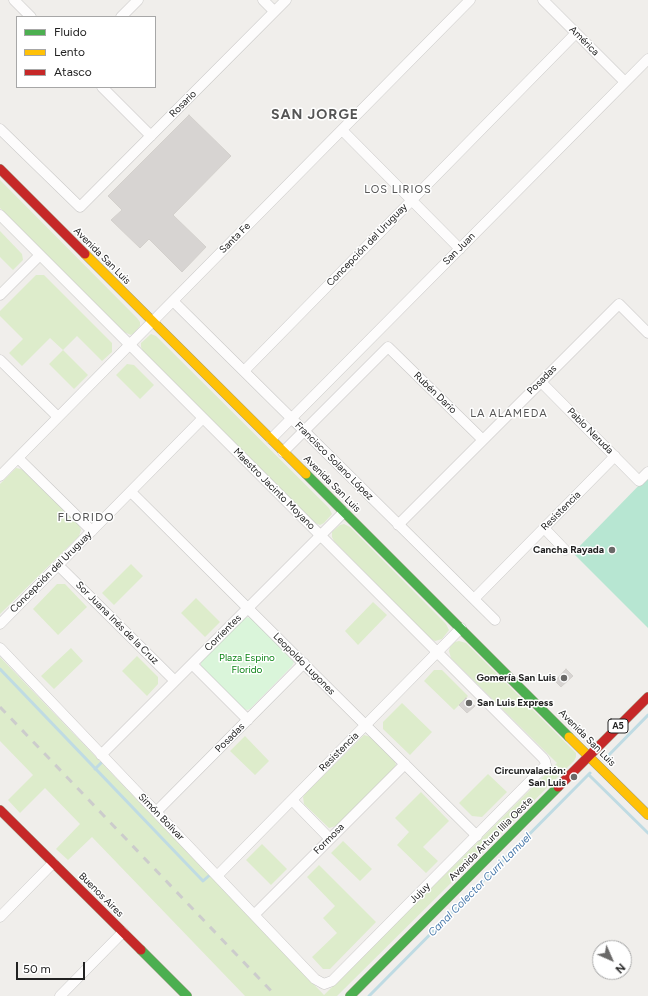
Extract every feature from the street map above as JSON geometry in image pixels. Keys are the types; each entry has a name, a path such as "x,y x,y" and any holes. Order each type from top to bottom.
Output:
{"main road":[{"name":"Avenida San Luis","path":"0,170 648,815"},
{"name":"Avenida Arturo Illia Oeste","path":"350,996 648,696"},
{"name":"Buenos Aires","path":"0,810 187,996"}],"street":[{"path":"14,0 30,16"},
{"path":"122,16 138,0"},
{"path":"263,0 274,12"},
{"name":"Rosario","path":"0,129 80,207 286,0"},
{"name":"Santa Fe","path":"0,476 470,0"},
{"name":"América","path":"550,2 576,33 625,82"},
{"name":"Concepción del Uruguay","path":"244,371 576,33"},
{"name":"San Juan","path":"271,439 648,59"},
{"path":"103,88 151,136"},
{"path":"342,130 460,249"},
{"name":"Maestro Jacinto Moyano","path":"0,215 543,758 546,763"},
{"path":"0,295 40,255"},
{"name":"Francisco Solano López","path":"173,301 495,620"},
{"name":"Posadas","path":"398,525 619,304 648,333"},
{"name":"Rubén Darío","path":"304,431 388,347 483,440"},
{"path":"0,360 58,417"},
{"name":"Pablo Neruda","path":"541,382 639,481 648,472"},
{"name":"Concepción del Uruguay","path":"0,624 203,418"},
{"path":"283,452 304,431"},
{"name":"Resistencia","path":"474,599 615,456"},
{"path":"18,458 92,531"},
{"name":"Leopoldo Lugones","path":"131,492 477,836"},
{"name":"Corrientes","path":"102,755 344,512"},
{"path":"544,528 565,550"},
{"name":"Sor Juana Inés de la Cruz","path":"58,565 175,681"},
{"name":"Resistencia","path":"217,876 461,628"},
{"name":"Simón Bolivar","path":"0,648 315,979 324,984"},
{"name":"Posadas","path":"156,812 304,663"},
{"path":"192,664 248,720"},
{"name":"Jujuy","path":"324,984 332,981 543,769 546,763"},
{"name":"Formosa","path":"254,915 405,764"},
{"path":"292,800 330,839"},
{"path":"0,917 53,863"},
{"path":"60,996 123,932"}],"green space":[{"path":"0,180 137,318 140,322 140,326 134,333 131,335 124,332 0,208"},
{"path":"0,231 22,254 23,260 13,270 0,257"},
{"path":"36,275 44,275 112,343 112,352 102,361 77,336 63,350 50,338 22,366 9,353 23,339 0,316 0,311"},
{"path":"151,334 156,336 329,508 332,514 324,523 320,525 315,523 143,351 141,343"},
{"path":"63,350 88,375 74,389 49,364"},
{"path":"127,364 134,365 154,385 140,399 116,375"},
{"path":"16,468 24,471 79,525 81,530 79,536 0,614 0,484"},
{"name":"Cancha Rayada","path":"648,476 648,628 573,553"},
{"path":"344,524 350,527 446,624 449,630 442,639 435,641 430,638 334,541 332,532 340,525"},
{"path":"131,564 143,576 114,605 102,593"},
{"path":"57,584 65,584 87,607 58,635 33,609"},
{"path":"196,598 220,622 205,637 181,613"},
{"path":"373,602 387,615 358,645 345,631"},
{"name":"Plaza Espino Florido","path":"245,617 251,618 294,662 292,666 250,709 247,710 244,709 201,666 201,661"},
{"path":"459,641 466,643 576,753 576,757 574,761 337,996 245,996 92,837 68,860 56,849 80,824 45,788 20,813 8,800 33,775 0,741 0,657 324,995 557,763 451,658 449,651 450,647 455,642"},
{"path":"71,648 83,661 54,689 41,676"},
{"path":"137,656 158,677 158,684 147,696 122,671"},
{"path":"434,670 442,670 468,696 454,710 424,681"},
{"path":"402,703 432,732 410,755 383,729 383,722"},
{"path":"364,735 371,737 395,761 396,765 336,826 329,828 304,804 303,797"},
{"path":"245,736 269,761 255,775 230,751"},
{"path":"488,774 507,792 482,817 472,816 459,803"},
{"path":"421,792 449,821 423,847 438,861 426,873 397,845 409,832 395,818"},
{"path":"343,841 372,869 360,881 331,853"},
{"path":"262,844 287,869 271,885 246,860"},
{"path":"319,865 376,922 330,969 323,969 312,957 337,933 323,918 335,906 307,877"}],"building":[{"path":"189,115 231,156 173,215 206,247 182,272 149,239 140,248 111,220 122,210 108,196"},
{"name":"Gomería San Luis","path":"566,669 573,676 561,687 555,681"},
{"path":"466,698 475,706 467,713 459,705"}],"waterway":[{"path":"0,669 203,881 212,873"},
{"name":"Canal Colector Curri Lamuel","path":"604,760 648,715"},
{"path":"95,769 104,760"},
{"name":"Canal Colector Curri Lamuel","path":"369,996 590,773"},
{"path":"589,775 648,833"}],"railway":[{"path":"0,707 276,996"}],"traffic: fast":[{"path":"306,474 569,737"},
{"path":"350,996 558,787"},
{"path":"141,950 187,996"}],"traffic: slow":[{"path":"85,254 306,474"},
{"path":"569,737 648,815"}],"traffic: jam":[{"path":"0,169 85,254"},
{"path":"558,787 648,697"},
{"path":"0,810 141,950"}],"place":[{"name":"Cancha Rayada","path":"612,550"},
{"name":"Gomería San Luis","path":"564,678"},
{"name":"San Luis Express","path":"469,703"},
{"name":"Circunvalación: San Luis","path":"574,777"}],"district":[{"name":"SAN JORGE","path":"315,115"},
{"name":"LOS LIRIOS","path":"398,190"},
{"name":"LA ALAMEDA","path":"509,414"},
{"name":"FLORIDO","path":"86,517"}]}
